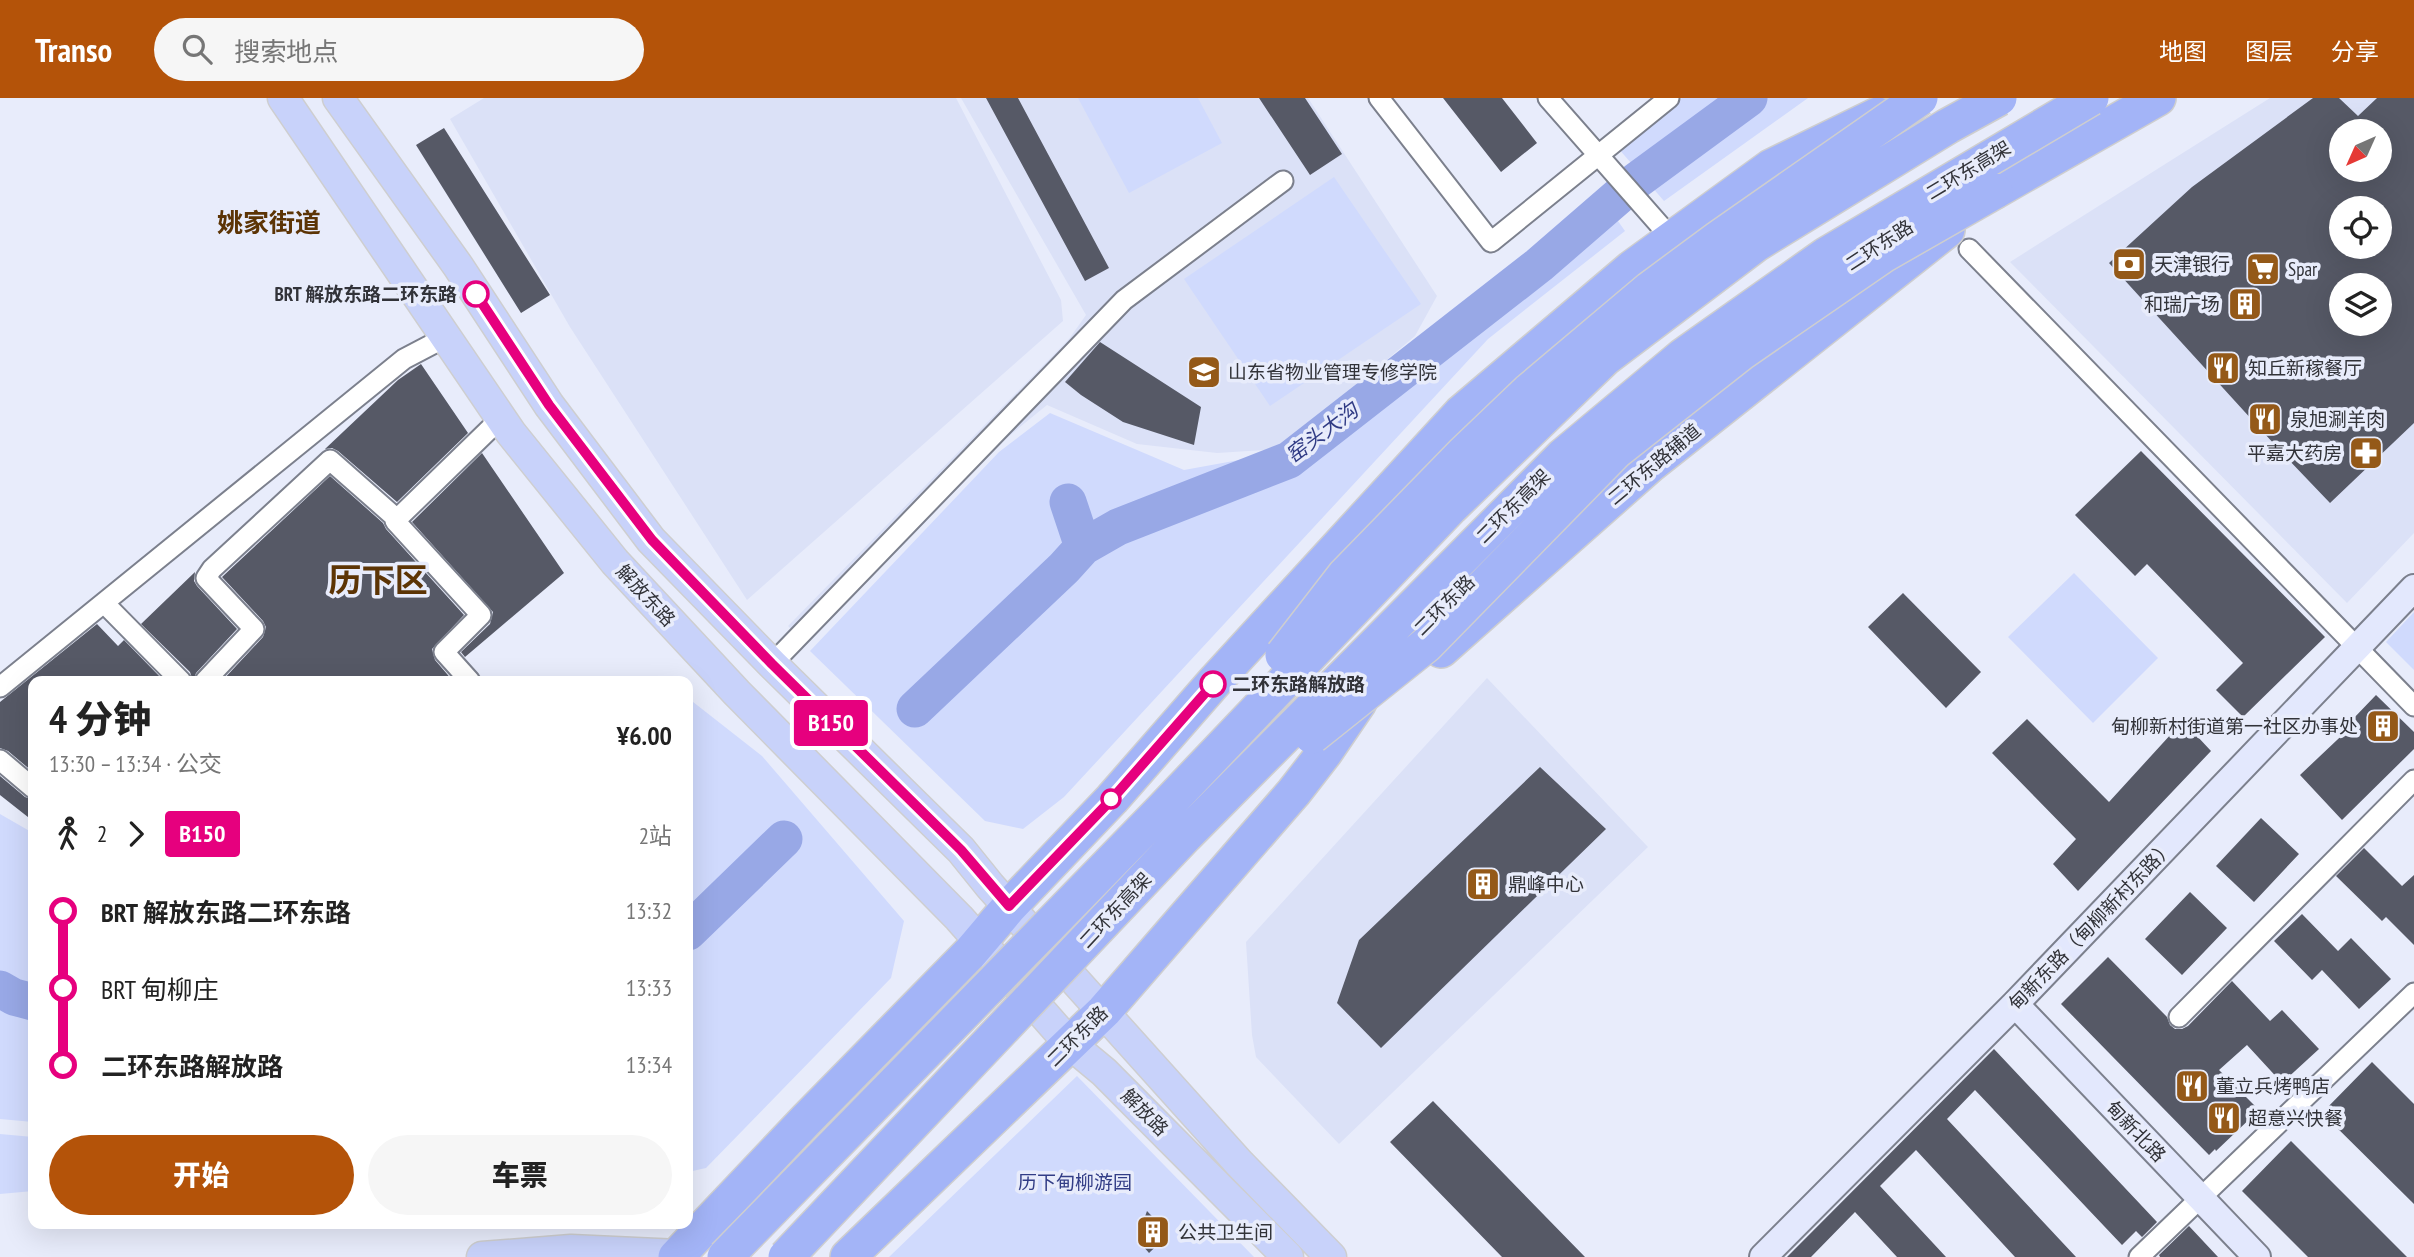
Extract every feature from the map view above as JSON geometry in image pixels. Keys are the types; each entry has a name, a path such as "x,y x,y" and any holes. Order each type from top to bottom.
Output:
{"highway":[{"path":"679,1256 806,1120 954,970 1009,906 1112,799 1216,680 1461,413 1632,268 1665,231 1771,167 1912,98"},
{"path":"1162,810 1345,575 1463,454 1529,391 1650,289 1719,237 1920,98"},
{"path":"1292,600 1351,587 1602,343 1736,240 1904,127 1928,98"},
{"name":"二环东高架","path":"725,1257 1162,810 1451,507 1605,358 1756,244 1948,126 1999,98"},
{"name":"二环东高架","path":"786,1257 1185,836 1563,456 1683,356 1826,255 2091,98"},
{"name":"二环东路","path":"848,1257 1104,1011 1285,802 1325,752 1387,662 1655,399 1813,287 1958,194 1995,191 2158,98"},
{"path":"1185,836 1426,645 1616,451 1742,352 1872,262 1995,191"},
{"name":"二环东路辅道","path":"1325,752 1651,464 1995,191"}],"main road":[{"name":"解放东路","path":"283,98 502,418 615,562 782,738 959,918 1069,1043"},
{"path":"338,98 457,266 549,405 652,540 772,664 961,850 1104,1011"},
{"name":"解放路","path":"1104,1011 1239,1163 1331,1257"},
{"name":"解放路","path":"1069,1043 1104,1072 1288,1257"},
{"path":"1217,1185 1239,1163"},
{"path":"482,1257 571,1250 679,1256"}],"street":[{"path":"1379,98 1491,242 1670,98"},
{"path":"1548,98 1665,231"},
{"path":"772,664 1124,300 1283,181"},
{"path":"1969,249 2414,706"},
{"path":"0,687 404,359 446,337"},
{"path":"466,676 444,652 481,615 395,522 502,418"},
{"path":"210,676 254,629 206,578 212,569 330,460 397,519"},
{"name":"甸新东路（甸柳新村东路）","path":"1763,1257 2015,1004 2414,589"},
{"path":"104,603 176,676"},
{"path":"0,760 28,784"},
{"path":"2179,1017 2414,780"},
{"path":"2139,1257 2414,993"},
{"name":"甸新北路","path":"2015,1004 2258,1257"}],"shaded area":[{"path":"484,98 956,98 1061,300 1063,321 747,600 570,327 450,119"},
{"name":"山东省物业管理专修学院","path":"961,98 1308,98 1437,296 1415,336 1281,449 1217,453 1137,444 1047,405 998,445 806,644 788,626 1069,339 1086,315"},
{"path":"2270,98 2414,98 2414,533 2347,603 2010,262"},
{"name":"鼎峰中心","path":"1487,678 1648,847 1339,1144 1256,1057 1246,942"}],"green space":[{"path":"1078,98 1198,98 1222,143 1129,193"},
{"path":"1682,98 1808,98 1664,201 1618,148"},
{"path":"1334,177 1421,304 1270,406 1184,279"},
{"path":"1601,197 1625,231 1488,339 1064,797 1023,829 985,821 810,651 999,452 1050,413 1184,470 1283,452 1296,469"},
{"path":"2074,573 2158,658 2093,723 2008,637"},
{"path":"2414,612 2414,670 2386,642"},
{"path":"693,702 762,756 904,921 891,978 706,1168 693,1171"},
{"path":"0,814 28,830 28,1122 0,1119"},
{"name":"历下甸柳游园","path":"1077,1076 1254,1257 889,1257"},
{"path":"0,1134 28,1137 28,1191 0,1194"}],"building":[{"path":"986,98 1018,98 1109,268 1085,281"},
{"path":"1259,98 1305,98 1342,154 1310,175"},
{"path":"1443,98 1502,98 1537,143 1501,172"},
{"name":"和瑞广场","path":"2313,98 2339,98 2358,116 2377,98 2414,98 2414,423 2330,503 2109,263 2192,187"},
{"path":"444,128 550,295 521,313 416,145"},
{"path":"1100,342 1201,407 1194,445 1123,422 1065,382"},
{"path":"421,364 468,433 397,502 338,451 325,449 398,380"},
{"path":"2141,451 2325,637 2243,717 2216,690 2243,663 2147,564 2135,576 2075,515"},
{"path":"482,453 564,573 465,657 461,652 490,624 493,612 412,522"},
{"path":"330,476 383,523 464,615 432,649 435,660 449,676 227,676 263,637 266,627 222,577"},
{"path":"195,572 194,581 197,586 237,629 195,676 191,676 141,624"},
{"path":"1903,593 1981,672 1946,708 1868,627"},
{"path":"97,624 118,646 124,640 159,676 32,676"},
{"path":"28,679 28,768 8,751 0,748 0,702"},
{"path":"2376,695 2414,732 2414,749 2342,820 2300,775 2355,723 2352,720"},
{"path":"2027,719 2109,802 2183,721 2211,751 2078,891 2053,864 2076,839 1992,753"},
{"name":"鼎峰中心","path":"1540,767 1606,829 1381,1048 1337,1003 1359,940"},
{"path":"0,776 28,798 28,817 0,795"},
{"path":"2261,818 2299,854 2254,902 2216,866"},
{"path":"2364,848 2402,886 2414,875 2414,945 2386,917 2382,921 2336,876"},
{"path":"2190,892 2227,928 2182,975 2145,939"},
{"path":"2302,914 2338,951 2351,938 2391,979 2359,1009 2322,970 2312,980 2274,941"},
{"path":"2108,957 2167,1017 2175,1029 2188,1026 2232,981 2270,1021 2282,1010 2319,1049 2282,1083 2247,1045 2219,1070 2257,1108 2257,1112 2209,1155 2061,1004"},
{"path":"1994,1049 2157,1222 2142,1237 2136,1231 2122,1245 1975,1090 1947,1119 2076,1257 2015,1257 1916,1150 1880,1186 1946,1257 1897,1257 1855,1212 1811,1257 1787,1257"},
{"path":"2372,1062 2414,1104 2414,1204 2322,1113"},
{"path":"1433,1101 1585,1257 1502,1257 1390,1142"},
{"path":"2291,1141 2407,1257 2308,1257 2242,1191"},
{"path":"1147,1211 1169,1234 1149,1253 1137,1239"},
{"path":"2189,1226 2218,1257 2160,1257 2159,1255"}],"waterway":[{"name":"窑头大沟","path":"915,709 1083,547 1118,527 1289,460 1539,265 1636,181 1749,98"},
{"path":"1068,502 1083,547"},
{"name":"窑头大沟","path":"693,927 784,839"},
{"name":"窑头大沟","path":"0,989 28,1001"}],"bus line":[{"name":"B150","path":"476,294 549,405 652,540 772,664 961,850 1009,906 1023,895 1112,799 1213,684"}],"place":[{"name":"天津银行","path":"2129,264"},
{"name":"Spar","path":"2263,269"},
{"name":"BRT 解放东路二环东路","path":"476,294"},
{"name":"和瑞广场","path":"2245,304"},
{"name":"知丘新稼餐厅","path":"2223,368"},
{"name":"山东省物业管理专修学院","path":"1204,372"},
{"name":"泉旭涮羊肉","path":"2265,419"},
{"name":"平嘉大药房","path":"2366,453"},
{"name":"二环东路解放路","path":"1213,684"},
{"name":"甸柳新村街道第一社区办事处","path":"2383,726"},
{"name":"鼎峰中心","path":"1483,884"},
{"name":"董立兵烤鸭店","path":"2192,1086"},
{"name":"超意兴快餐","path":"2224,1118"},
{"name":"公共卫生间","path":"1153,1232"}],"district":[{"name":"姚家街道","path":"269,223"},
{"name":"历下区","path":"378,580"}]}
